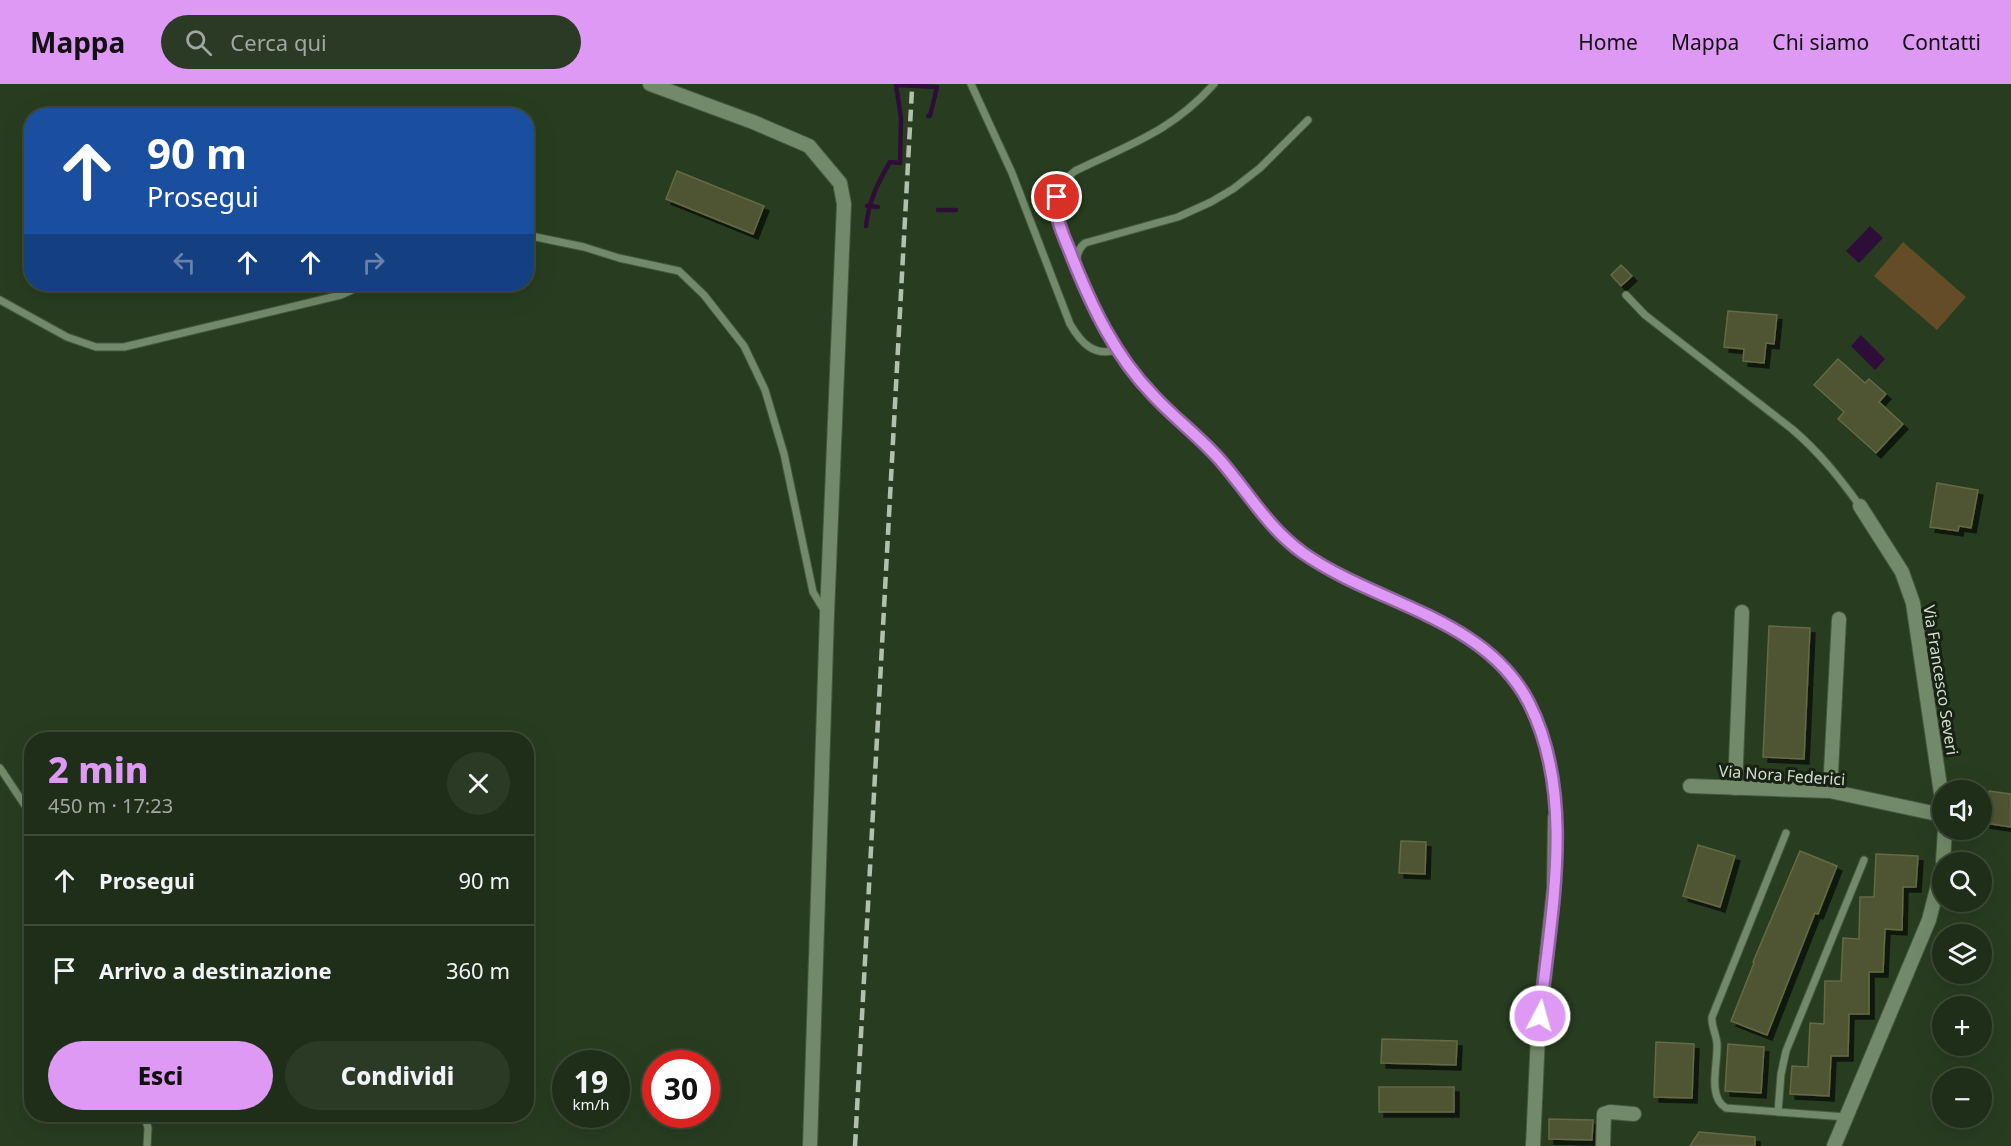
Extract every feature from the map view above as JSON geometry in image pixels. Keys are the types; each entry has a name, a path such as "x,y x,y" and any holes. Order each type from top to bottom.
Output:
{"street":[{"path":"650,84 753,122 809,146 840,183 844,204 827,614 810,1146"},
{"name":"Via Francesco Severi","path":"1860,506 1902,572 1913,603 1939,780"},
{"path":"1735,788 1742,612"},
{"path":"1830,791 1839,619"},
{"name":"Via Nora Federici","path":"1690,786 1830,791 1932,813"},
{"path":"1533,1146 1538,1035 1554,889 1555,818"},
{"path":"1834,1146 1932,908"},
{"path":"1603,1146 1604,1114 1610,1112 1634,1114"}],"lane":[{"path":"971,84 1012,173 1070,324 1081,341 1088,347 1103,352 1116,350"},
{"path":"1214,84 1187,111 1166,127 1075,171 1065,179 1059,191 1056,209 1077,268 1098,316 1116,350 1151,394 1218,457 1261,513 1293,545 1340,574 1465,635 1506,668 1523,692 1542,735 1551,775 1555,818"},
{"path":"1077,268 1078,254 1085,243 1178,217 1222,196 1260,168 1308,120"},
{"path":"534,237 679,271 704,295 744,346 765,390 784,454 813,592 827,614"},
{"path":"0,300 67,338 96,347 124,347 350,291"},
{"path":"1626,295 1645,315 1814,447 1860,506"},
{"path":"0,768 24,804"},
{"path":"1786,833 1712,1017 1717,1044 1715,1086 1719,1103 1726,1108 1846,1117"},
{"path":"1778,1112 1780,1074 1786,1051 1864,860"},
{"path":"146,1122 147,1146"}],"shaded area":[{"path":"1870,226 1883,238 1859,263 1846,251"},
{"path":"1903,242 1966,297 1937,330 1874,276"},
{"path":"1861,335 1885,359 1875,370 1851,346"}],"building":[{"path":"677,171 764,206 753,234 666,199"},
{"path":"1621,265 1632,276 1621,286 1611,275"},
{"path":"1728,311 1777,315 1774,344 1766,343 1764,363 1743,361 1744,349 1724,347"},
{"path":"1838,359 1865,383 1869,379 1886,394 1879,402 1903,424 1876,453 1838,419 1844,412 1814,385"},
{"path":"1937,483 1978,490 1971,528 1959,526 1958,531 1930,527"},
{"path":"1769,626 1810,628 1804,759 1763,757"},
{"path":"1992,791 2011,794 2011,827 1992,824"},
{"path":"1401,841 1426,842 1425,874 1399,873"},
{"path":"1698,845 1735,856 1720,907 1683,896"},
{"path":"1800,851 1837,866 1818,914 1815,913 1767,1035 1731,1021 1753,962"},
{"path":"1876,854 1918,856 1916,887 1903,887 1902,930 1885,929 1883,972 1869,972 1869,1014 1849,1014 1848,1056 1831,1056 1829,1096 1790,1094 1792,1066 1808,1067 1810,1023 1824,1024 1825,981 1841,981 1843,938 1859,939 1860,897 1874,897"},
{"path":"1382,1039 1457,1041 1456,1065 1381,1063"},
{"path":"1656,1042 1694,1044 1692,1098 1654,1097"},
{"path":"1728,1044 1764,1047 1761,1093 1725,1091"},
{"path":"1379,1087 1454,1087 1454,1112 1379,1112"},
{"path":"1549,1119 1593,1120 1592,1140 1549,1139"},
{"path":"1699,1132 1755,1137 1755,1146 1690,1146"}],"waterway":[{"path":"866,226 871,201 881,178 890,162 900,163 901,118 896,85 937,87 930,116 928,116"},
{"path":"867,206 878,207"},
{"path":"938,210 956,210"}],"railway":[{"path":"855,1146 912,89"}],"route":[{"path":"1057,197 1056,214 1083,285 1116,350 1151,394 1218,457 1272,525 1293,545 1321,564 1473,640 1495,657 1516,680 1530,706 1545,745 1551,775 1556,830 1552,913 1540,1016"}]}
